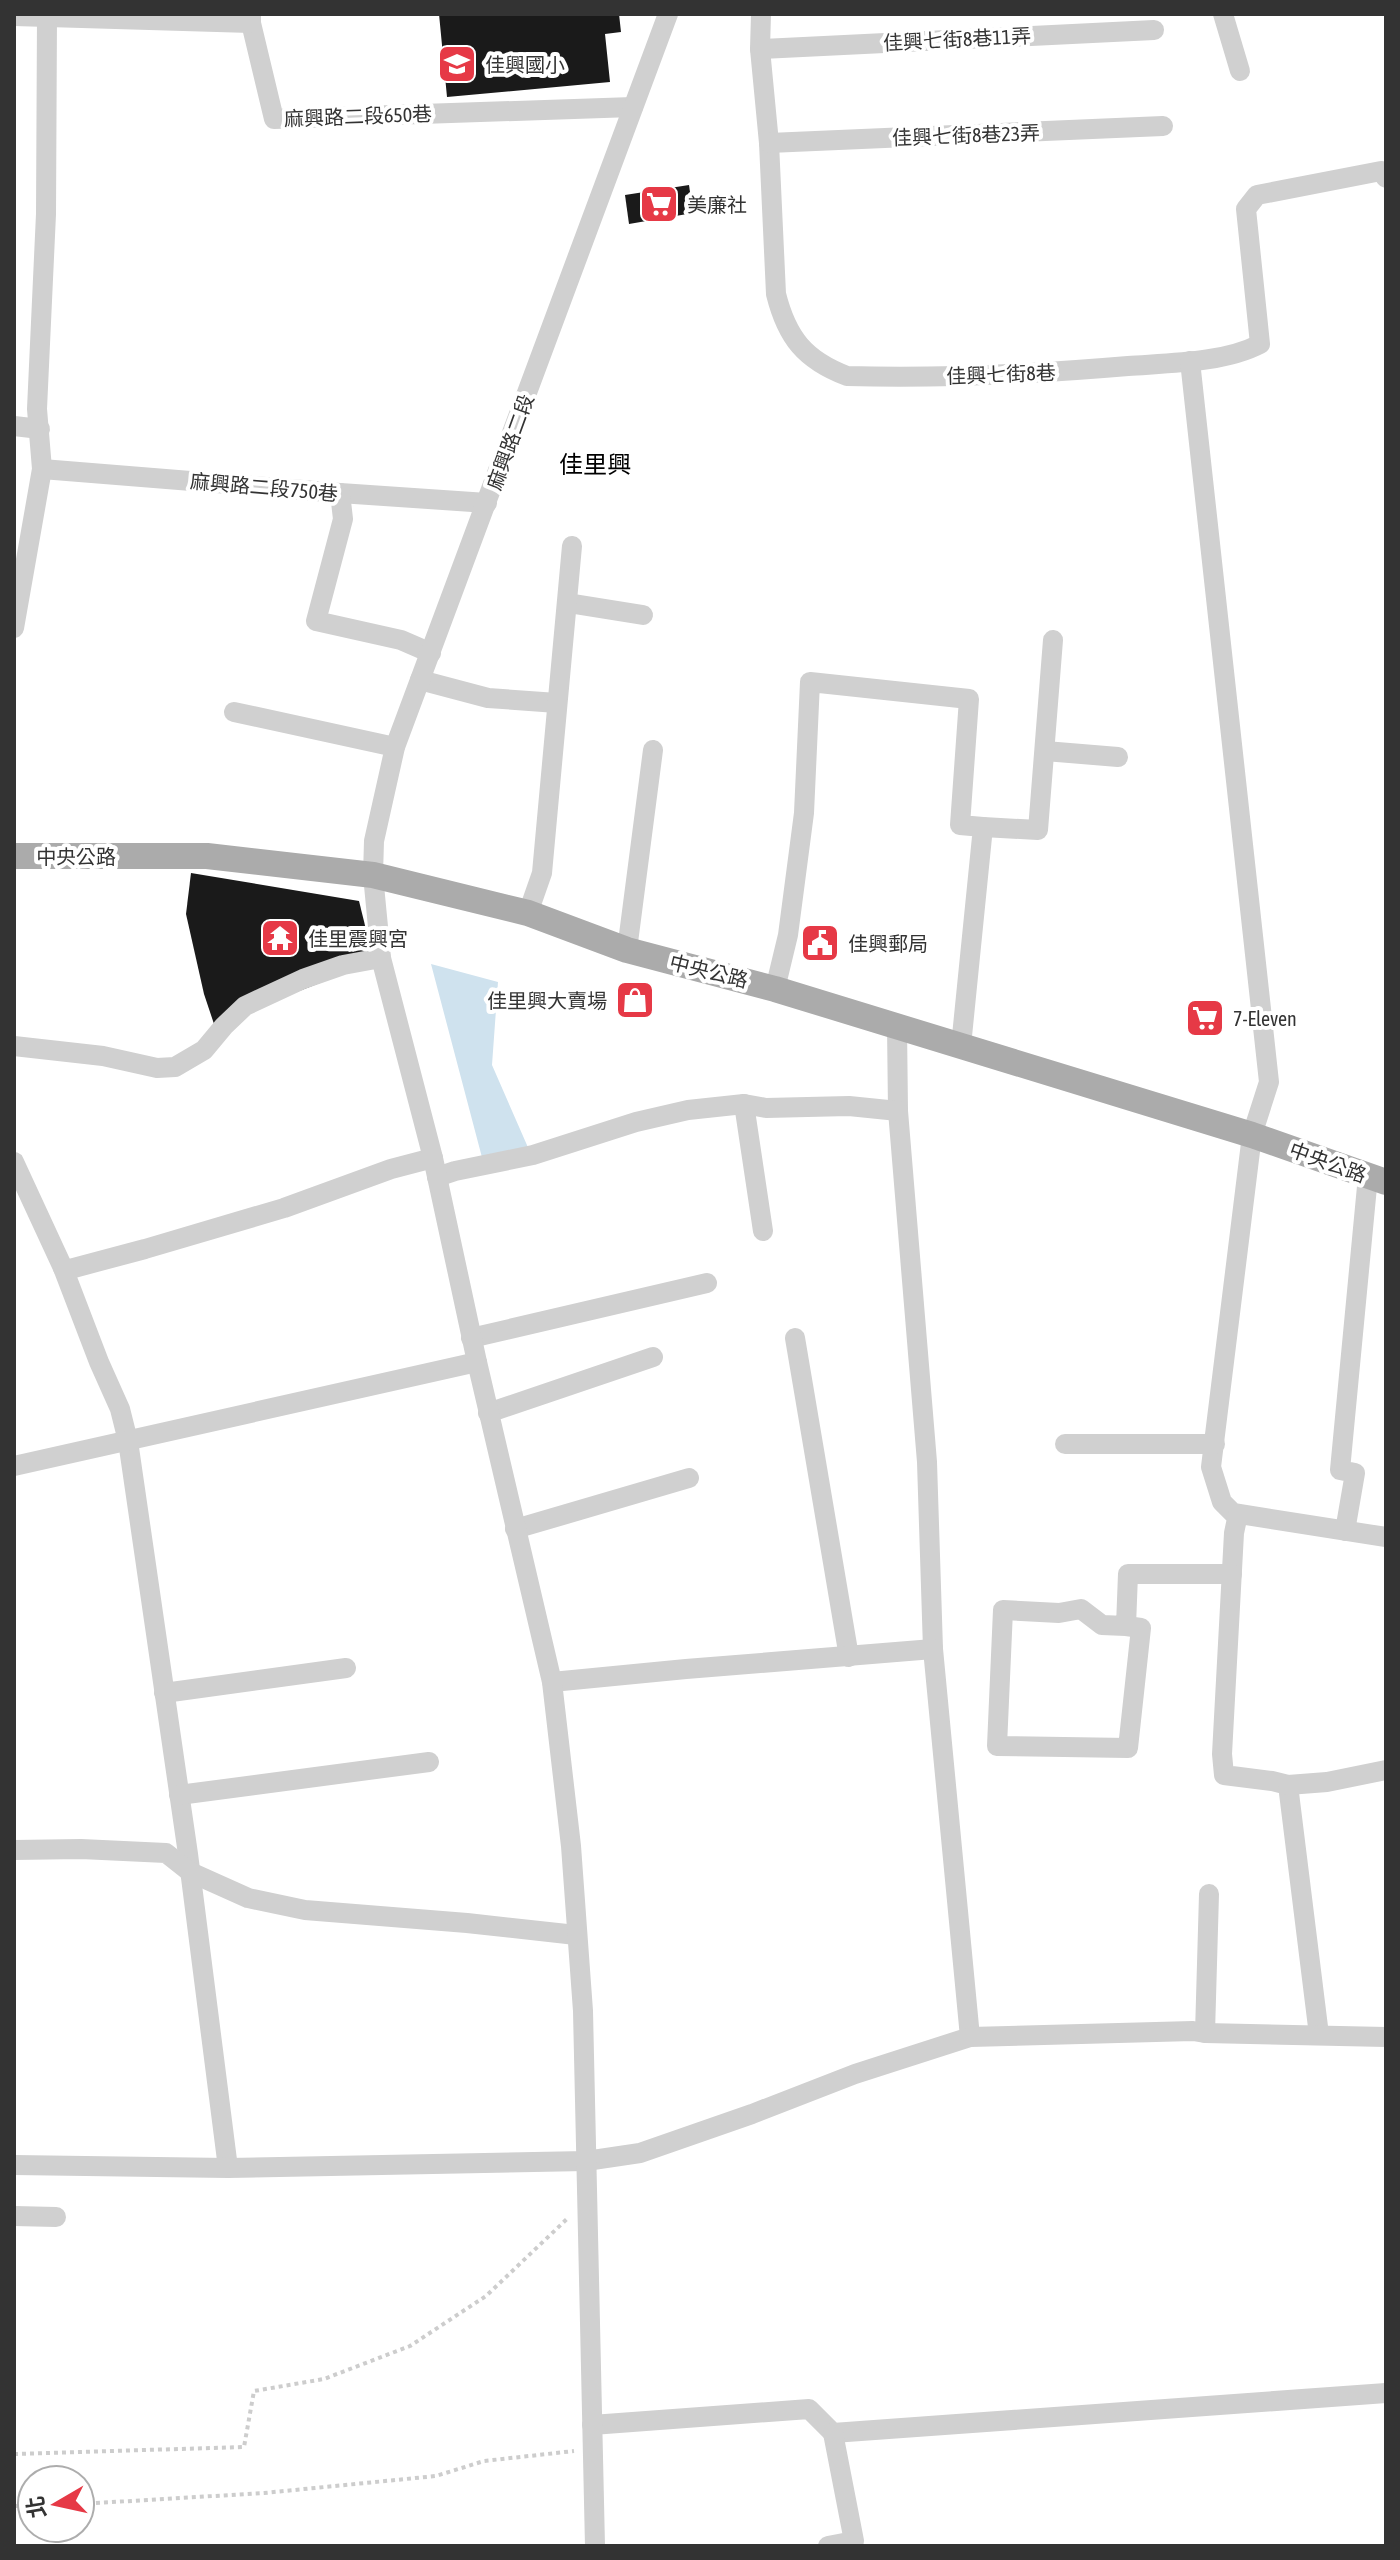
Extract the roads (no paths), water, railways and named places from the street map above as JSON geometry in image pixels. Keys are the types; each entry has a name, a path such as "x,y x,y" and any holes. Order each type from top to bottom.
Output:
{"main road":[{"name":"中央公路","path":"14,856 207,856 373,875 528,913 627,950 775,989 897,1026 1252,1135 1377,1179"}],"street":[{"name":"麻興路二段","path":"595,2546 583,2011 571,1846 552,1682 488,1413 435,1168 381,958 373,875 374,841 395,747 668,14"},
{"name":"佳興七街8巷","path":"761,14 760,49 769,143 776,294 781,315 803,351 825,368 847,376 1009,376 1190,361 1247,351 1260,344 1246,209 1257,195 1381,171 1386,178"},
{"path":"1223,14 1240,71"},
{"name":"麻興路二段650巷","path":"14,16 251,18 274,119 633,107"},
{"path":"14,628 42,469 37,409 46,214 47,16"},
{"name":"佳興七街8巷11弄","path":"760,49 1154,30"},
{"name":"佳興七街8巷23弄","path":"769,143 1163,126"},
{"path":"1190,361 1269,1082 1252,1135 1211,1467 1222,1502 1233,1513 1386,1537"},
{"path":"14,426 40,429"},
{"name":"麻興路二段750巷","path":"42,469 487,503"},
{"path":"340,493 343,519 316,621 401,640 431,653"},
{"path":"528,913 542,873 572,546"},
{"path":"568,603 643,615"},
{"path":"775,989 788,935 804,813 810,682 969,699 960,825 1038,830 1053,640"},
{"path":"420,680 488,698 557,703"},
{"path":"234,712 395,747"},
{"path":"627,950 653,750"},
{"path":"1045,751 1118,757"},
{"path":"961,1046 983,827"},
{"path":"14,1046 103,1056 157,1068 175,1067 204,1050 245,1006 303,979 343,965 381,958"},
{"path":"897,1026 898,1111 927,1462 933,1649 970,2037"},
{"path":"744,1104 763,1231"},
{"path":"63,1268 70,1269 145,1249 284,1208 391,1169 455,1171 533,1155 636,1122 688,1110 744,1104 766,1108 849,1106 898,1111"},
{"path":"14,1162 63,1268 120,1409 128,1441 190,1872 228,2168"},
{"path":"1345,1531 1355,1473 1340,1470 1341,1457 1377,1179"},
{"path":"471,1338 707,1283"},
{"path":"795,1338 849,1657"},
{"path":"488,1413 653,1357"},
{"path":"14,1466 477,1362"},
{"path":"1065,1444 1215,1444"},
{"path":"515,1529 689,1478"},
{"path":"1238,1514 1234,1533 1222,1754 1224,1775 1288,1785 1327,1782 1386,1770"},
{"path":"1126,1626 1128,1574 1232,1574"},
{"path":"1081,1609 1102,1625 1126,1626 1141,1628 1128,1748 997,1746 1003,1610 1059,1613 1081,1609"},
{"path":"552,1682 933,1649"},
{"path":"164,1693 346,1668"},
{"path":"179,1795 429,1762"},
{"path":"1288,1785 1319,2035"},
{"path":"14,1850 166,1853 190,1872 248,1898 305,1910 576,1935"},
{"path":"1205,2033 1209,1894"},
{"path":"14,2165 228,2168 586,2161 640,2153 855,2074 970,2037 1193,2031 1386,2037"},
{"path":"14,2216 56,2217"},
{"path":"833,2433 1386,2393"},
{"path":"592,2425 809,2409 833,2433 854,2541 828,2546"}],"water":[{"path":"431,964 498,982 492,1065 530,1152 484,1165"}],"place":[{"name":"佳興國小","path":"457,64"},
{"name":"美廉社","path":"659,204"},
{"name":"佳里震興宮","path":"280,938"},
{"name":"佳興郵局","path":"820,943"},
{"name":"佳里興大賣場","path":"635,1000"},
{"name":"7-Eleven","path":"1205,1018"}],"district":[{"name":"佳里興","path":"595,464"}]}
